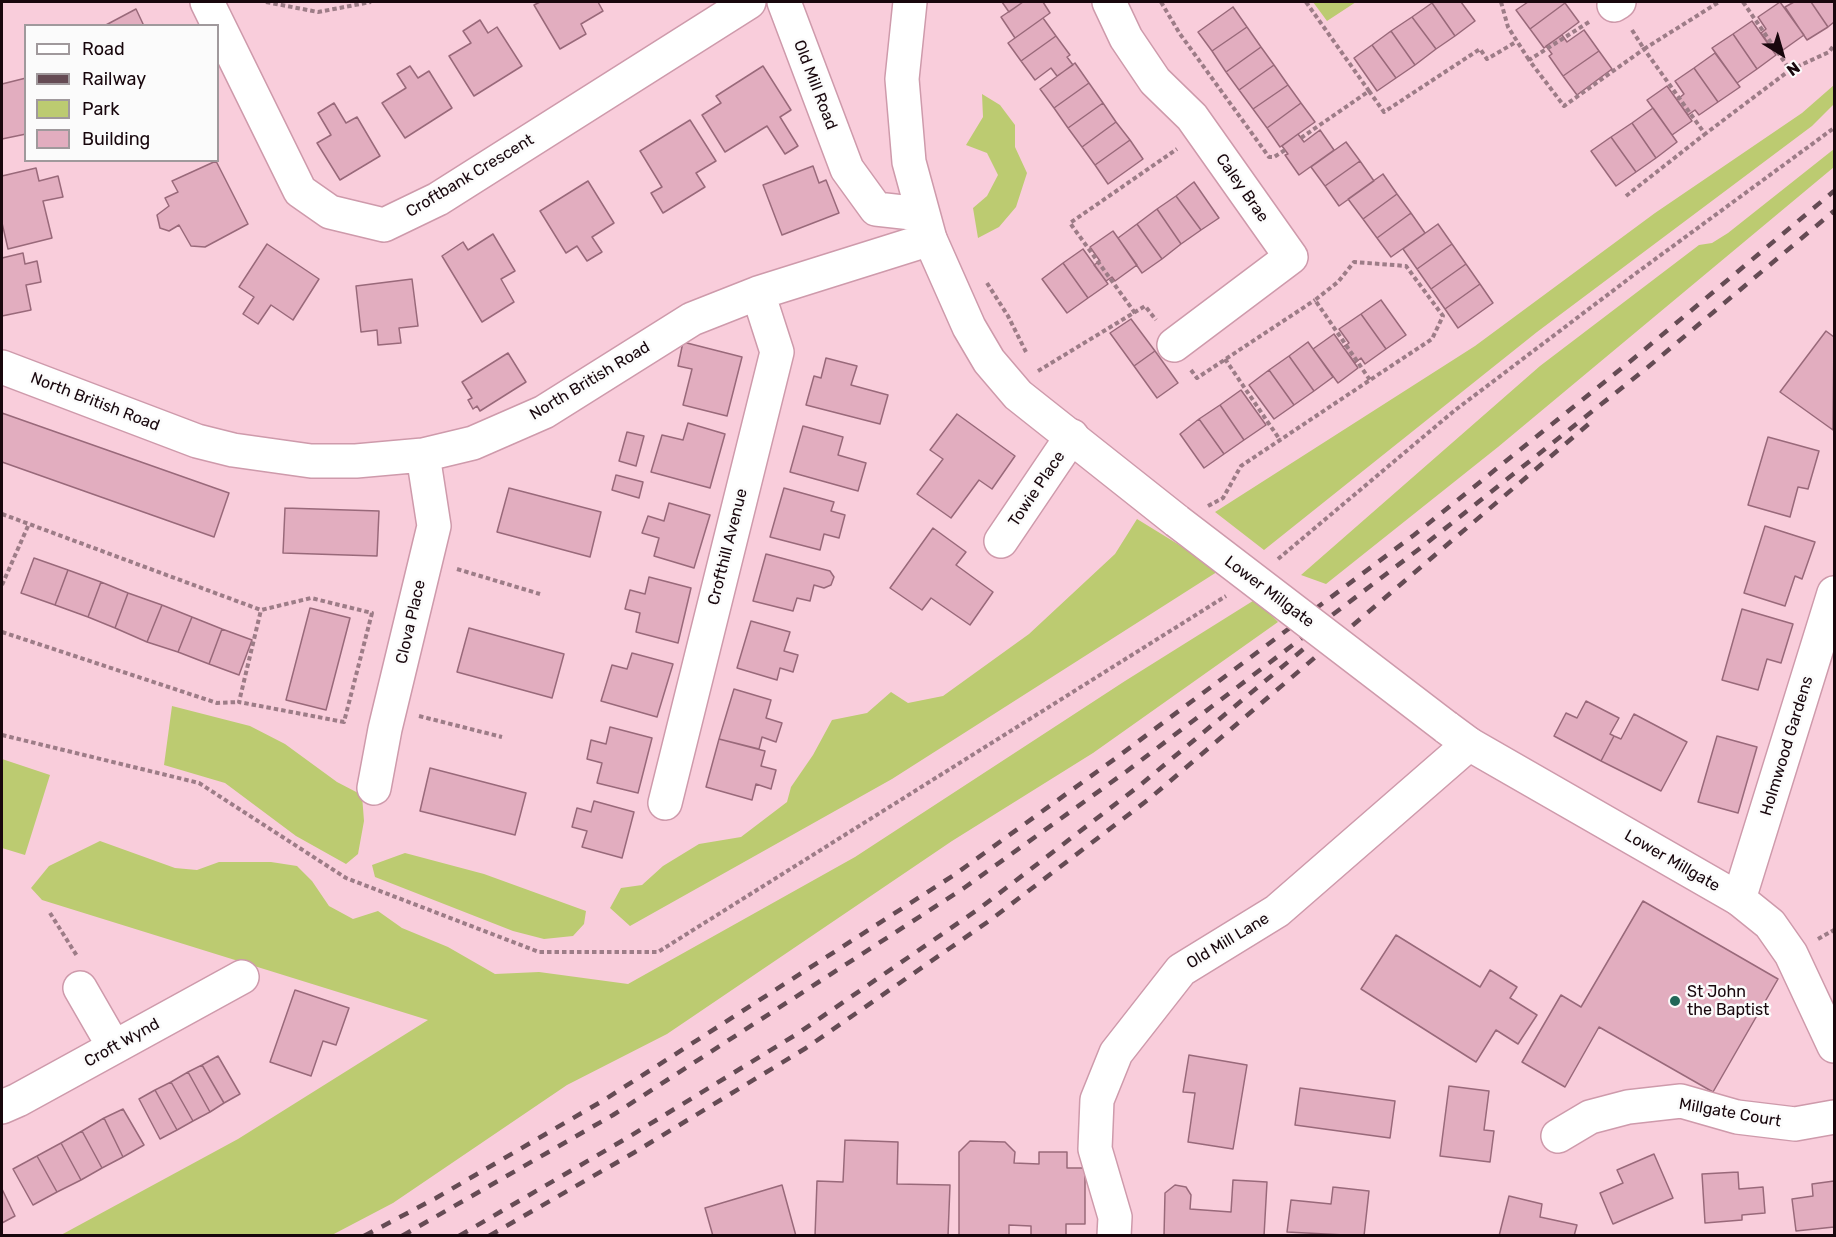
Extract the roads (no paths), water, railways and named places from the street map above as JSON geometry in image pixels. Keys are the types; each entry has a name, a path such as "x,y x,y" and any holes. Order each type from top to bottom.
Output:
{"street":[{"name":"Croftbank Crescent","path":"207,2 218,24"},
{"name":"Croftbank Crescent","path":"219,26 300,191 330,212 384,225 438,199 749,2"},
{"name":"Old Mill Road","path":"784,2 847,169 876,209 926,227"},
{"name":"Lower Millgate","path":"910,2 902,79 909,162 926,227 969,327 989,361 1018,395 1177,521 1458,736 1739,899 1770,924 1791,954 1834,1046"},
{"name":"Caley Brae","path":"1109,2 1126,38 1155,81 1192,117 1291,257 1174,345"},
{"name":"North British Road","path":"2,367 197,441 233,450 311,461 356,461 423,455 473,443 544,412 692,319 926,227"},
{"name":"Crofthill Avenue","path":"665,802 777,352 758,293"},
{"name":"Towie Place","path":"1001,542 1072,436"},
{"name":"Clova Place","path":"374,788 390,709 434,526 423,455"},
{"name":"Holmwood Gardens","path":"1739,899 1823,668 1834,593"},
{"name":"Old Mill Lane","path":"1114,1236 1115,1217 1095,1149 1097,1100 1116,1053 1181,970 1277,911 1458,736"},
{"name":"Croft Wynd","path":"2,1107 242,976"},
{"path":"80,988 114,1047"},
{"name":"Millgate Court","path":"1558,1136 1590,1118 1628,1107 1681,1101 1737,1117 1795,1124 1834,1117"}],"railway":[{"path":"364,1236 436,1198 604,1100 954,875 1116,758 1414,535 1638,355 1834,191"},
{"path":"402,1236 613,1115 964,888 1127,771 1423,546 1648,367 1834,211"},
{"path":"489,1236 635,1152 806,1048 989,921 1149,799 1591,422"},
{"path":"459,1236 627,1138 797,1034 980,908 1139,786 1330,627"}],"place":[{"name":"St John the Baptist","path":"1675,1001"}]}
